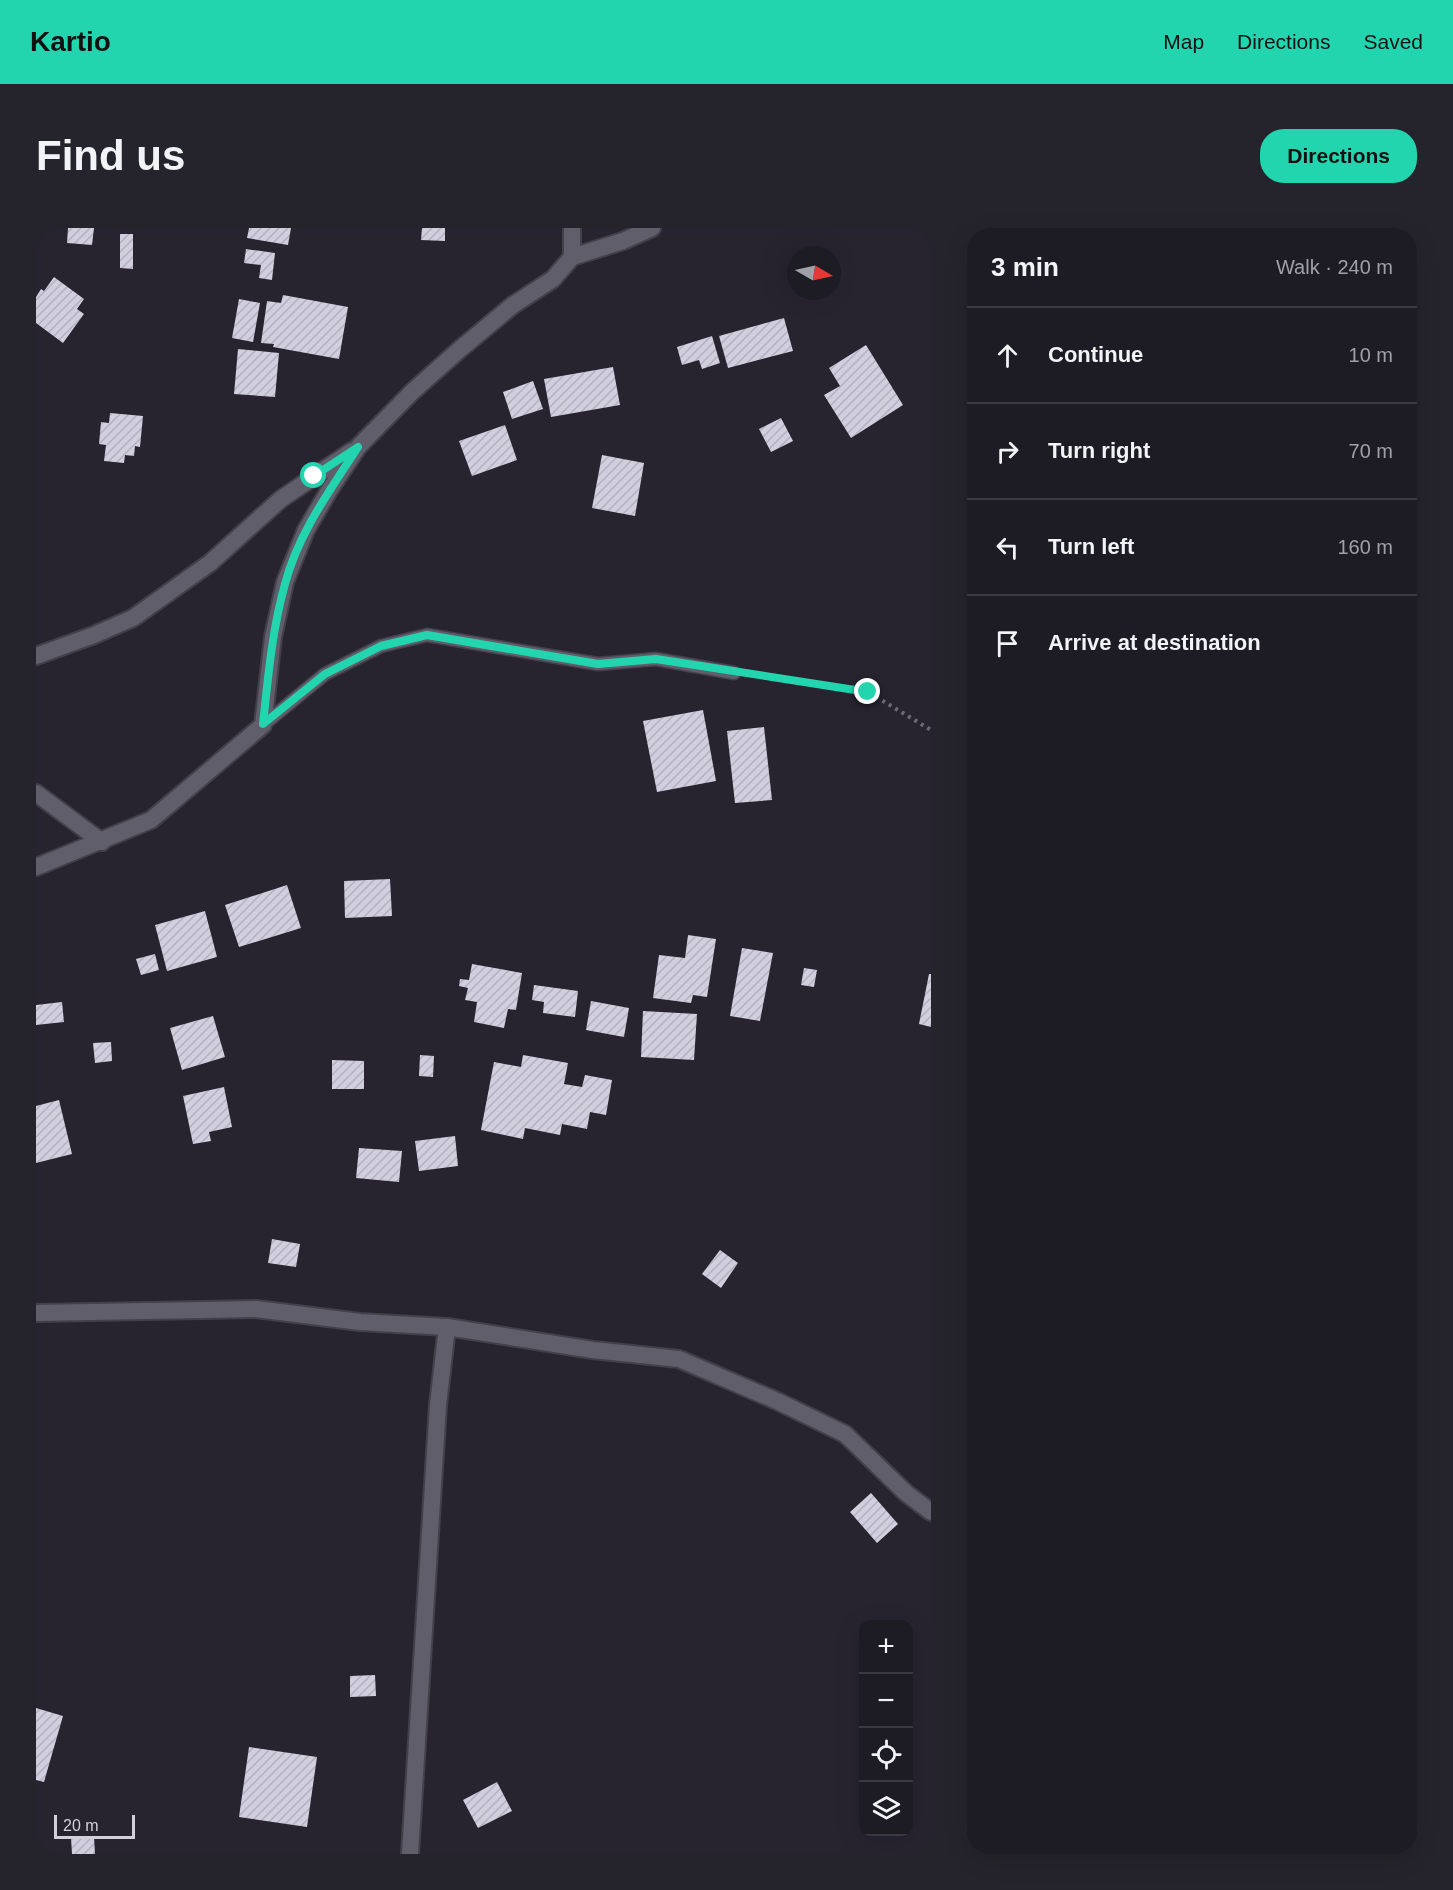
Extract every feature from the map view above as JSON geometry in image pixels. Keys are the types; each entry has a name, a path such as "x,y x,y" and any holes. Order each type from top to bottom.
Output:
{"street":[{"path":"572,228 572,257"},
{"path":"36,867 152,820 263,724 273,638 285,582 306,530 358,447 443,364 513,305 553,279 572,257 623,241 652,228"},
{"path":"36,656 133,618 210,563 281,499 358,447"},
{"path":"36,793 102,842"},
{"path":"36,1313 256,1309 360,1322 447,1327 593,1350 679,1359 777,1401 845,1434 906,1493 931,1512"},
{"path":"410,1854 438,1405 447,1327"}],"lane":[{"path":"263,724 325,674 381,646 427,635 598,664 656,659 734,672"}],"path":[{"path":"734,672 868,692 931,730"}],"building":[{"path":"68,228 94,228 92,245 67,243"},
{"path":"249,228 291,228 288,245 247,238"},
{"path":"422,228 445,228 445,241 421,240"},
{"path":"120,234 133,234 133,269 120,268"},
{"path":"246,249 275,253 272,280 259,278 261,265 244,263"},
{"path":"54,277 84,299 77,309 84,314 63,343 36,323 36,297 41,289 44,291"},
{"path":"283,295 348,307 339,359 261,343 267,301 281,303"},
{"path":"239,299 260,303 253,342 232,338"},
{"path":"784,318 793,351 728,368 719,336"},
{"path":"712,336 720,363 702,369 699,360 682,365 677,347"},
{"path":"866,345 903,405 851,438 824,395 840,386 829,368"},
{"path":"238,349 279,353 275,397 234,394"},
{"path":"613,367 620,405 551,417 544,379"},
{"path":"533,381 543,409 512,419 503,392"},
{"path":"110,413 143,416 140,447 135,446 134,456 125,455 124,463 104,461 106,445 99,444 101,422 109,423"},
{"path":"781,418 793,441 771,452 759,429"},
{"path":"505,425 517,460 472,476 459,441"},
{"path":"602,455 644,463 635,516 592,508"},
{"path":"703,710 716,781 657,792 643,721"},
{"path":"764,727 772,800 735,803 727,731"},
{"path":"390,879 392,916 345,918 344,881"},
{"path":"287,885 301,928 239,947 225,905"},
{"path":"205,911 217,957 167,971 155,925"},
{"path":"688,935 716,939 707,997 693,995 691,1003 653,998 659,955 685,958"},
{"path":"742,948 773,953 760,1021 730,1016"},
{"path":"155,954 159,970 141,975 136,959"},
{"path":"472,964 522,973 516,1010 508,1009 504,1028 474,1022 477,1002 465,1000 468,988 459,986 460,979 469,980"},
{"path":"804,968 817,970 814,987 801,985"},
{"path":"929,974 931,974 931,1027 919,1024"},
{"path":"534,985 578,991 575,1017 543,1013 544,1002 532,1000"},
{"path":"591,1001 629,1008 624,1037 586,1030"},
{"path":"62,1002 64,1022 36,1025 36,1005"},
{"path":"643,1011 697,1014 694,1060 641,1057"},
{"path":"213,1016 225,1057 182,1070 170,1028"},
{"path":"111,1042 112,1061 95,1063 93,1043"},
{"path":"420,1055 434,1056 433,1077 419,1076"},
{"path":"523,1055 568,1063 564,1084 582,1087 585,1075 612,1080 606,1115 590,1112 587,1129 562,1124 560,1135 525,1128 523,1139 481,1130 494,1062 521,1067"},
{"path":"332,1060 364,1061 364,1089 332,1089"},
{"path":"224,1087 232,1127 209,1132 211,1141 193,1144 183,1096"},
{"path":"59,1100 72,1154 36,1163 36,1106"},
{"path":"455,1136 458,1166 419,1171 415,1141"},
{"path":"359,1148 402,1151 399,1182 356,1178"},
{"path":"272,1239 300,1244 296,1267 268,1263"},
{"path":"720,1250 738,1263 721,1288 702,1274"},
{"path":"871,1493 898,1524 877,1543 850,1512"},
{"path":"375,1675 376,1696 350,1697 350,1676"},
{"path":"36,1708 63,1716 44,1782 36,1780"},
{"path":"249,1747 317,1757 307,1827 239,1817"},
{"path":"497,1782 512,1811 478,1828 463,1800"},
{"path":"94,1837 95,1854 72,1854 71,1838"}],"route":[{"path":"314,476 358,447 306,530 285,582 273,638 263,724 325,674 381,646 427,635 598,664 656,659 868,692"}]}
